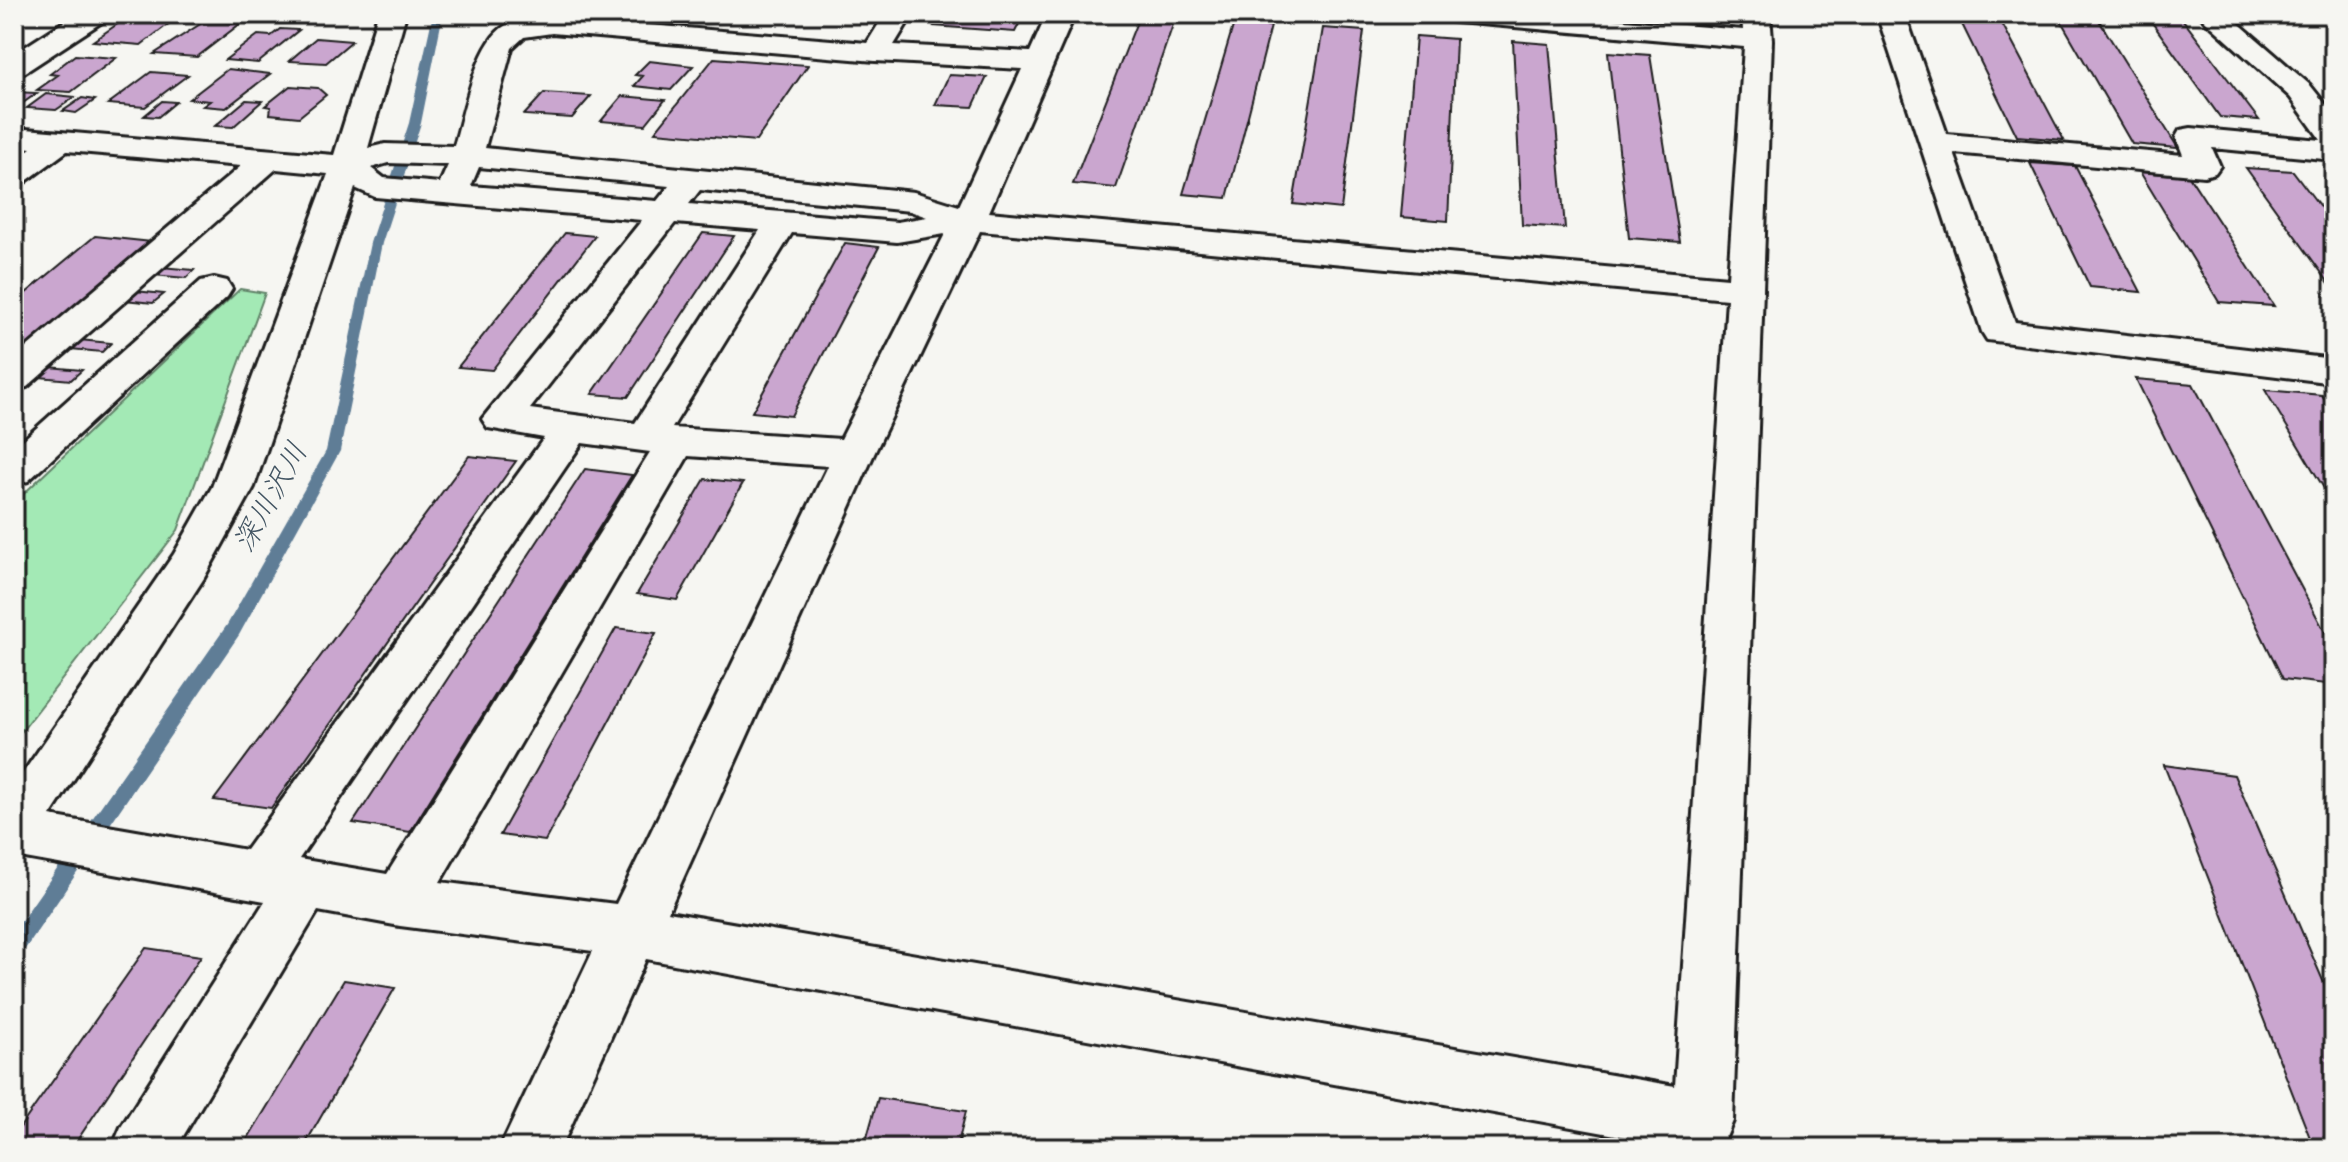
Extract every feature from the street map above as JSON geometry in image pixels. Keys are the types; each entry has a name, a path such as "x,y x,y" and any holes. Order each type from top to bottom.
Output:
{"street":[{"path":"14,67 95,14"},
{"path":"392,14 369,169 233,487 189,566 26,834 400,901 631,931 1700,1134 1757,27 1456,14"},
{"path":"875,52 899,14"},
{"path":"530,1148 854,454 969,220 1061,14"},
{"path":"1891,14 2000,332 2334,371"},
{"path":"2212,14 2300,91 2334,136"},
{"path":"452,193 467,156 499,45 516,30 552,25 875,52 1039,61"},
{"path":"2300,91 2334,95"},
{"path":"14,137 369,169 414,189 666,212 897,232 969,220"},
{"path":"1935,142 2204,166 2191,137 2334,151"},
{"path":"14,175 61,141"},
{"path":"369,169 427,153 467,156 914,202 969,220 1744,290"},
{"path":"14,378 269,159"},
{"path":"692,179 502,419 661,440 854,454"},
{"path":"400,901 782,222"},
{"path":"14,471 214,289"},
{"path":"142,1148 281,881 572,428"}],"green space":[{"path":"240,289 265,293 178,530 14,741 14,503"}],"building":[{"path":"941,14 1024,14 1015,32 934,26"},
{"path":"1140,14 1176,16 1116,188 1073,184"},
{"path":"1957,14 1997,14 2064,140 2017,136"},
{"path":"2057,14 2095,14 2178,148 2132,144"},
{"path":"2146,14 2180,16 2259,120 2220,117"},
{"path":"129,16 175,19 141,45 93,41"},
{"path":"205,21 241,23 197,57 154,54"},
{"path":"1234,23 1271,26 1227,198 1183,194"},
{"path":"1323,28 1364,31 1341,209 1293,204"},
{"path":"280,29 299,30 258,63 225,60 258,35 271,36"},
{"path":"1416,36 1456,39 1448,221 1401,217"},
{"path":"316,38 352,41 326,63 289,61"},
{"path":"1513,41 1549,44 1565,228 1522,225"},
{"path":"1608,52 1650,55 1680,242 1629,238"},
{"path":"75,55 116,58 71,92 37,90 58,75 50,74"},
{"path":"714,58 808,65 756,141 655,132"},
{"path":"649,61 693,66 671,90 634,86 643,76 635,75"},
{"path":"228,69 270,74 226,108 203,106 210,101 189,99"},
{"path":"151,72 188,75 145,107 108,104"},
{"path":"949,75 987,77 973,107 935,105"},
{"path":"290,86 318,88 326,95 299,117 270,114 271,107 265,106"},
{"path":"14,92 37,93 23,103 14,102"},
{"path":"544,93 591,96 572,118 524,115"},
{"path":"46,94 75,97 56,110 27,108"},
{"path":"622,96 665,100 645,125 601,121"},
{"path":"82,98 95,100 76,113 63,111"},
{"path":"246,100 262,101 233,127 215,126"},
{"path":"162,101 176,102 158,117 144,116"},
{"path":"2030,163 2075,166 2141,292 2090,287"},
{"path":"2246,168 2293,171 2334,225 2334,290"},
{"path":"2140,172 2189,176 2274,306 2219,302"},
{"path":"565,233 595,236 492,370 458,367"},
{"path":"703,233 734,236 628,397 592,394"},
{"path":"95,236 152,242 14,361 14,303"},
{"path":"845,243 879,247 791,416 752,412"},
{"path":"161,267 194,270 186,278 152,275"},
{"path":"135,291 164,294 153,303 124,300"},
{"path":"79,340 111,343 102,352 70,349"},
{"path":"49,367 82,370 71,380 39,377"},
{"path":"2136,379 2193,384 2334,649 2334,685 2283,679"},
{"path":"2265,390 2322,395 2334,413 2334,505"},
{"path":"469,456 516,461 271,808 214,800"},
{"path":"585,469 632,475 410,832 353,823"},
{"path":"705,479 743,483 677,600 637,594"},
{"path":"616,628 656,633 545,841 500,835"},
{"path":"2164,765 2234,775 2334,1006 2334,1148 2314,1148"},
{"path":"146,948 201,956 72,1148 14,1148 14,1136"},
{"path":"344,980 395,988 303,1148 242,1148"},
{"path":"878,1098 966,1111 957,1148 864,1148"}],"waterway":[{"name":"深川沢川","path":"14,948 233,630 333,451 376,243 415,123 438,14"}]}
